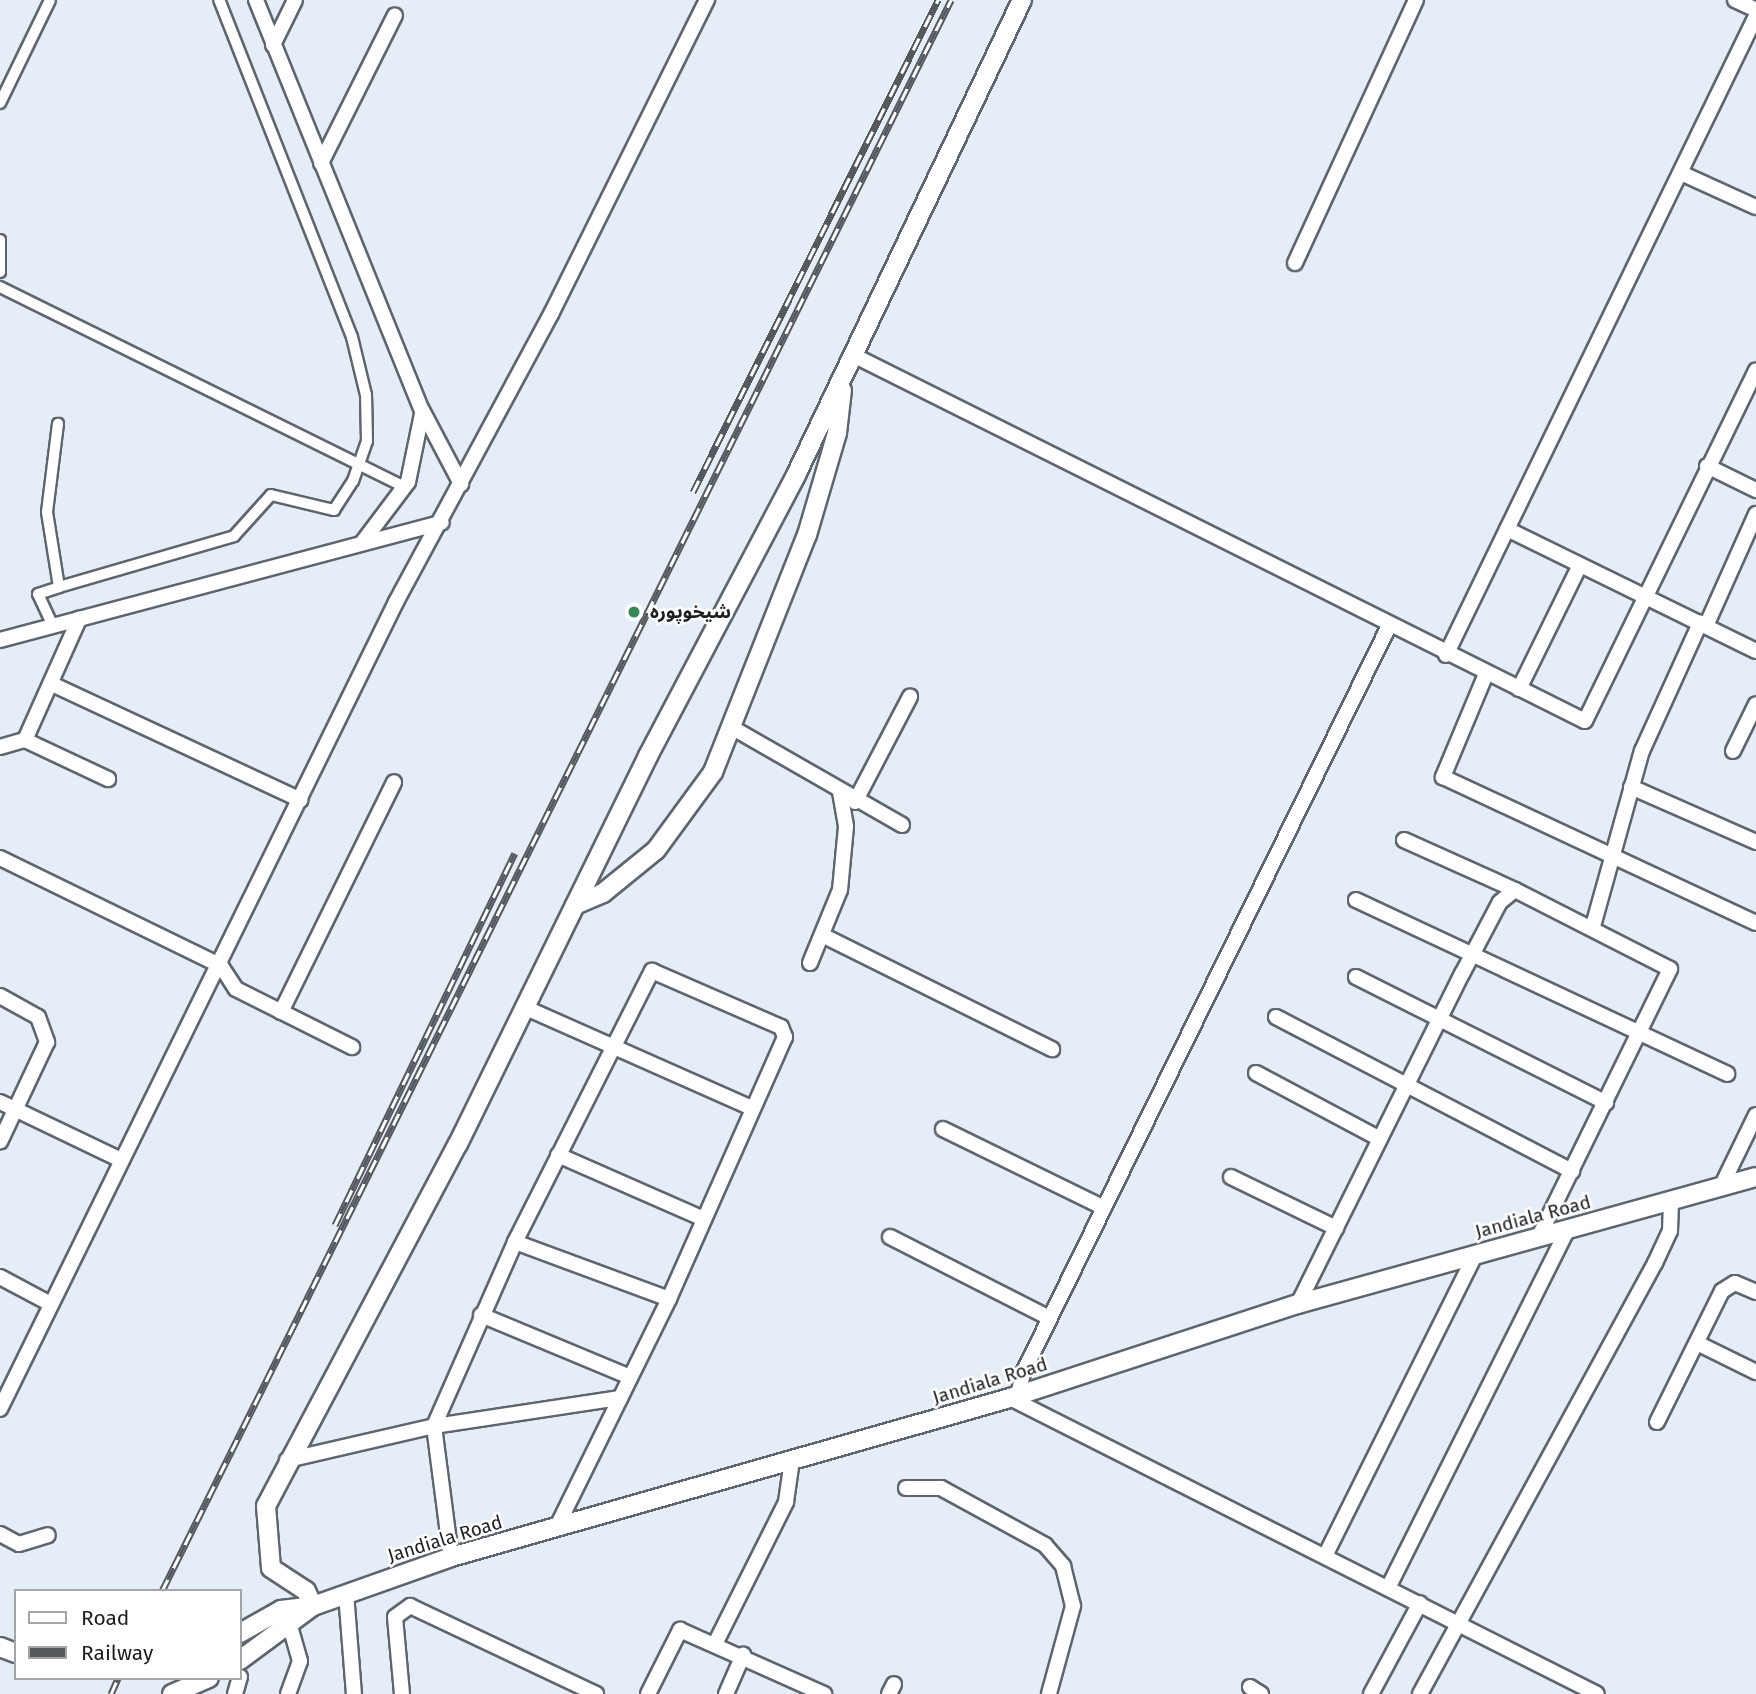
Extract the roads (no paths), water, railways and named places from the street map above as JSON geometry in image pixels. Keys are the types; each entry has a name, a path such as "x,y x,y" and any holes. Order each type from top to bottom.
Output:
{"street":[{"path":"0,103 50,0"},
{"path":"53,626 38,594 234,536 271,495 334,510 360,464 369,421 352,337 219,0"},
{"path":"256,0 422,410 461,484"},
{"path":"273,45 295,0"},
{"path":"0,1409 49,1303 221,966 301,800 707,0"},
{"path":"242,1659 290,1627 313,1606 306,1591 274,1575 265,1533 266,1506 287,1460 526,1008 575,905 843,376 1022,0"},
{"path":"1295,263 1416,0"},
{"path":"1735,0 1756,10"},
{"path":"321,163 395,15"},
{"path":"1446,655 1756,16"},
{"path":"1681,173 1756,207"},
{"path":"0,240 0,272"},
{"path":"0,287 405,487"},
{"path":"853,355 1446,655 1588,720 1707,466 1756,370"},
{"path":"575,905 603,893 656,850 713,772 807,535 837,433 843,376"},
{"path":"361,544 405,487 418,455 422,410"},
{"path":"58,424 47,512 60,587"},
{"path":"1707,466 1756,490"},
{"path":"1593,926 1631,787 1703,624 1756,514"},
{"path":"0,639 442,522"},
{"path":"1507,529 1756,651"},
{"path":"1519,689 1580,565"},
{"path":"25,740 54,685 79,619"},
{"path":"1389,626 1050,1318 1014,1397 1597,1694"},
{"path":"1486,674 1441,775 1756,923"},
{"path":"54,685 301,800"},
{"path":"855,802 910,697"},
{"path":"1733,751 1756,704"},
{"path":"731,727 855,802 902,825"},
{"path":"0,747 25,740 108,779"},
{"path":"281,1012 394,782"},
{"path":"1631,787 1756,842"},
{"path":"810,963 840,890 846,826 840,793"},
{"path":"1404,840 1593,926 1668,964 1639,1036 1538,1238"},
{"path":"0,858 221,966 236,989 352,1047"},
{"path":"1298,1304 1500,902 1515,890"},
{"path":"1356,900 1639,1036 1727,1073"},
{"path":"822,935 1052,1049"},
{"path":"451,1557 434,1426 515,1242 652,971 785,1031 669,1299 558,1527"},
{"path":"1356,977 1606,1103"},
{"path":"0,996 34,1013 47,1032 44,1053 0,1142"},
{"path":"526,1008 752,1108"},
{"path":"1276,1017 1572,1171"},
{"path":"1256,1073 1380,1139"},
{"path":"0,1102 121,1160"},
{"path":"1721,1187 1756,1115"},
{"path":"943,1129 1104,1208"},
{"path":"558,1154 704,1219"},
{"path":"1231,1177 1336,1227"},
{"name":"Jandiala Road","path":"242,1632 281,1609 313,1606 451,1557 1014,1397 1298,1304 1756,1177"},
{"path":"1420,1694 1655,1262 1670,1231 1671,1201"},
{"path":"1388,1588 1568,1229"},
{"path":"890,1237 1050,1318"},
{"path":"515,1242 669,1299"},
{"path":"1325,1556 1475,1255"},
{"path":"0,1277 49,1303"},
{"path":"1657,1422 1726,1285 1756,1292"},
{"path":"481,1315 630,1377"},
{"path":"1697,1343 1756,1372"},
{"path":"287,1460 434,1426 620,1398"},
{"path":"716,1642 786,1502 792,1460"},
{"path":"906,1488 941,1488 1045,1545 1063,1566 1073,1606 1049,1694"},
{"path":"0,1534 19,1544 48,1535"},
{"path":"346,1593 354,1694"},
{"path":"1371,1694 1420,1604"},
{"path":"402,1694 395,1617 410,1606 570,1689 596,1694"},
{"path":"288,1694 300,1661 290,1627"},
{"path":"648,1694 678,1631 716,1642 824,1694"},
{"path":"726,1694 743,1655"},
{"path":"172,1694 204,1680"}],"railway":[{"path":"693,492 938,0"},
{"path":"163,1589 951,0"},
{"path":"335,1225 515,853"},
{"path":"111,1694 117,1680"}],"place":[{"name":"شیخوپورہ","path":"634,612"}]}
